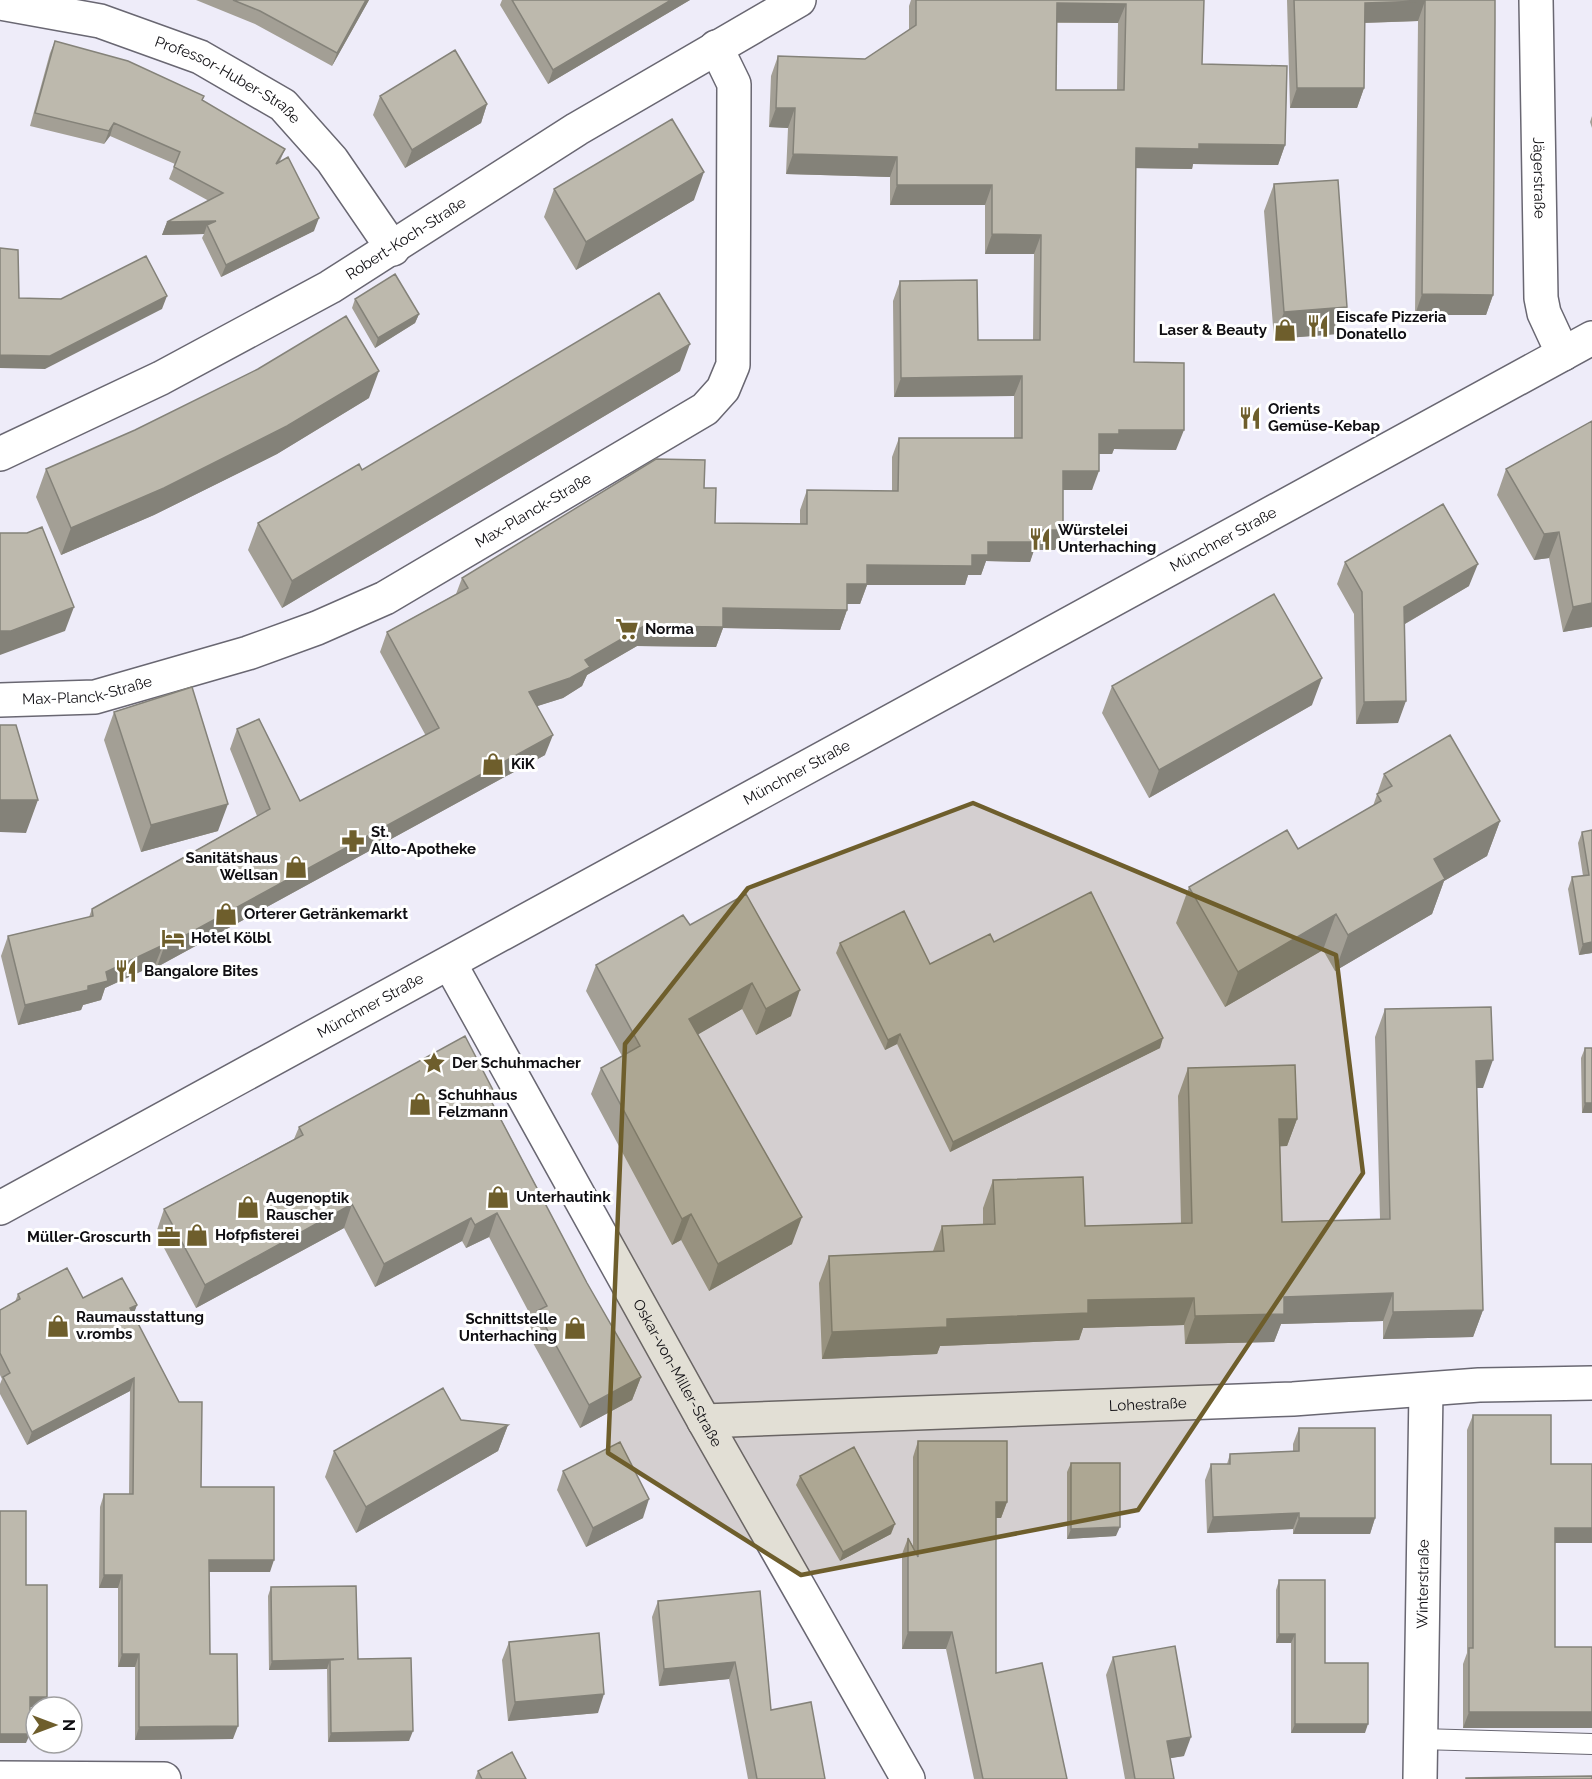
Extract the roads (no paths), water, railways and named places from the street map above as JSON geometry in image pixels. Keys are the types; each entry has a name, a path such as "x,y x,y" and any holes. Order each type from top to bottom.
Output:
{"street":[{"name":"Jägerstraße","path":"1536,0 1542,298 1544,313 1563,354"},
{"name":"Robert-Koch-Straße","path":"0,454 161,378 330,288 577,129 793,2"},
{"name":"Professor-Huber-Straße","path":"0,3 100,21 200,57 283,105 332,160 393,249"},
{"name":"Max-Planck-Straße","path":"0,700 95,697 248,653 317,628 385,598 705,409 723,389 733,365 734,84 716,47"},
{"name":"Münchner Straße","path":"0,1208 1592,338"},
{"name":"Oskar-von-Miller-Straße","path":"450,964 704,1421 908,1779"},
{"name":"Lohestraße","path":"704,1421 1293,1399 1479,1384 1592,1383"},
{"name":"Winterstraße","path":"1420,1779 1426,1390"},
{"path":"0,1778 164,1779"}],"lane":[{"path":"1420,1739 1592,1744"}],"place":[{"name":"Eiscafe Pizzeria Donatello","path":"1318,326"},
{"name":"Laser & Beauty","path":"1285,330"},
{"name":"Orients Gemüse-Kebap","path":"1250,418"},
{"name":"Würstelei Unterhaching","path":"1040,539"},
{"name":"Norma","path":"627,629"},
{"name":"KiK","path":"493,764"},
{"name":"St. Alto-Apotheke","path":"353,841"},
{"name":"Sanitätshaus Wellsan","path":"296,867"},
{"name":"Orterer Getränkemarkt","path":"226,914"},
{"name":"Hotel Kölbl","path":"173,938"},
{"name":"Bangalore Bites","path":"126,971"},
{"name":"Der Schuhmacher","path":"434,1063"},
{"name":"Schuhhaus Felzmann","path":"420,1104"},
{"name":"Unterhautink","path":"498,1197"},
{"name":"Augenoptik Rauscher","path":"248,1207"},
{"name":"Hofpfisterei","path":"197,1235"},
{"name":"Müller-Groscurth","path":"169,1237"},
{"name":"Raumausstattung v.rombs","path":"58,1326"},
{"name":"Schnittstelle Unterhaching","path":"575,1328"}]}
